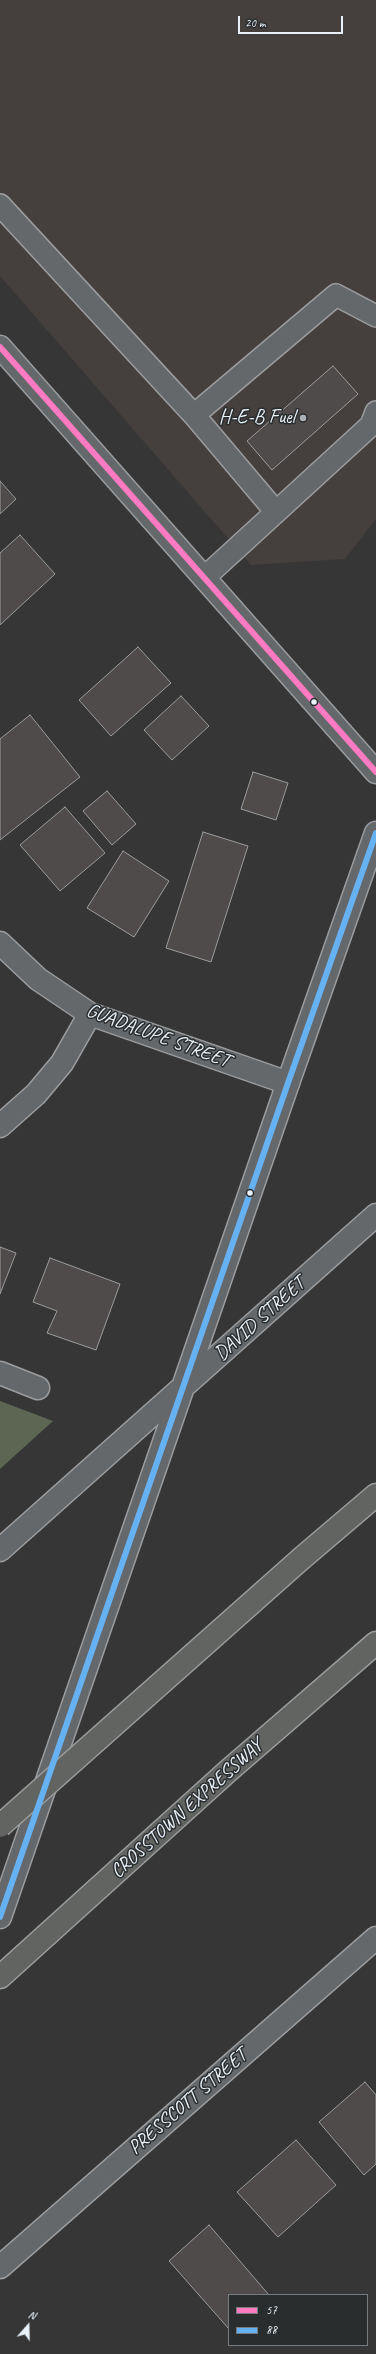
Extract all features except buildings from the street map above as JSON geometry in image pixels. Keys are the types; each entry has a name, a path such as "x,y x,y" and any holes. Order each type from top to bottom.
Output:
{"highway":[{"path":"0,1826 302,1558 376,1495"},
{"name":"CROSSTOWN EXPRESSWAY","path":"0,1976 228,1771 376,1643"}],"main road":[{"path":"0,347 376,772"},
{"path":"0,1917 288,1083 376,833"},
{"name":"GUADALUPE STREET","path":"0,943 38,979 90,1014 288,1083"},
{"path":"0,1126 36,1094 62,1063 90,1014"},
{"name":"DAVID STREET","path":"0,1550 376,1215"},
{"path":"0,1373 38,1388"},
{"name":"PRESSCOTT STREET","path":"0,2267 376,1938"}],"lane":[{"path":"0,204 194,415 276,512"},
{"path":"194,415 336,295 376,316"},
{"path":"204,578 371,425 376,412"}],"shaded area":[{"path":"0,0 376,0 376,519 345,559 251,565 0,276"}],"green space":[{"path":"0,1401 53,1421 0,1469"}],"transit line":[{"name":"57","path":"0,347 376,772"},
{"name":"88","path":"0,1917 288,1083 376,833"}],"place":[{"name":"H-E-B Fuel","path":"303,418"}]}
